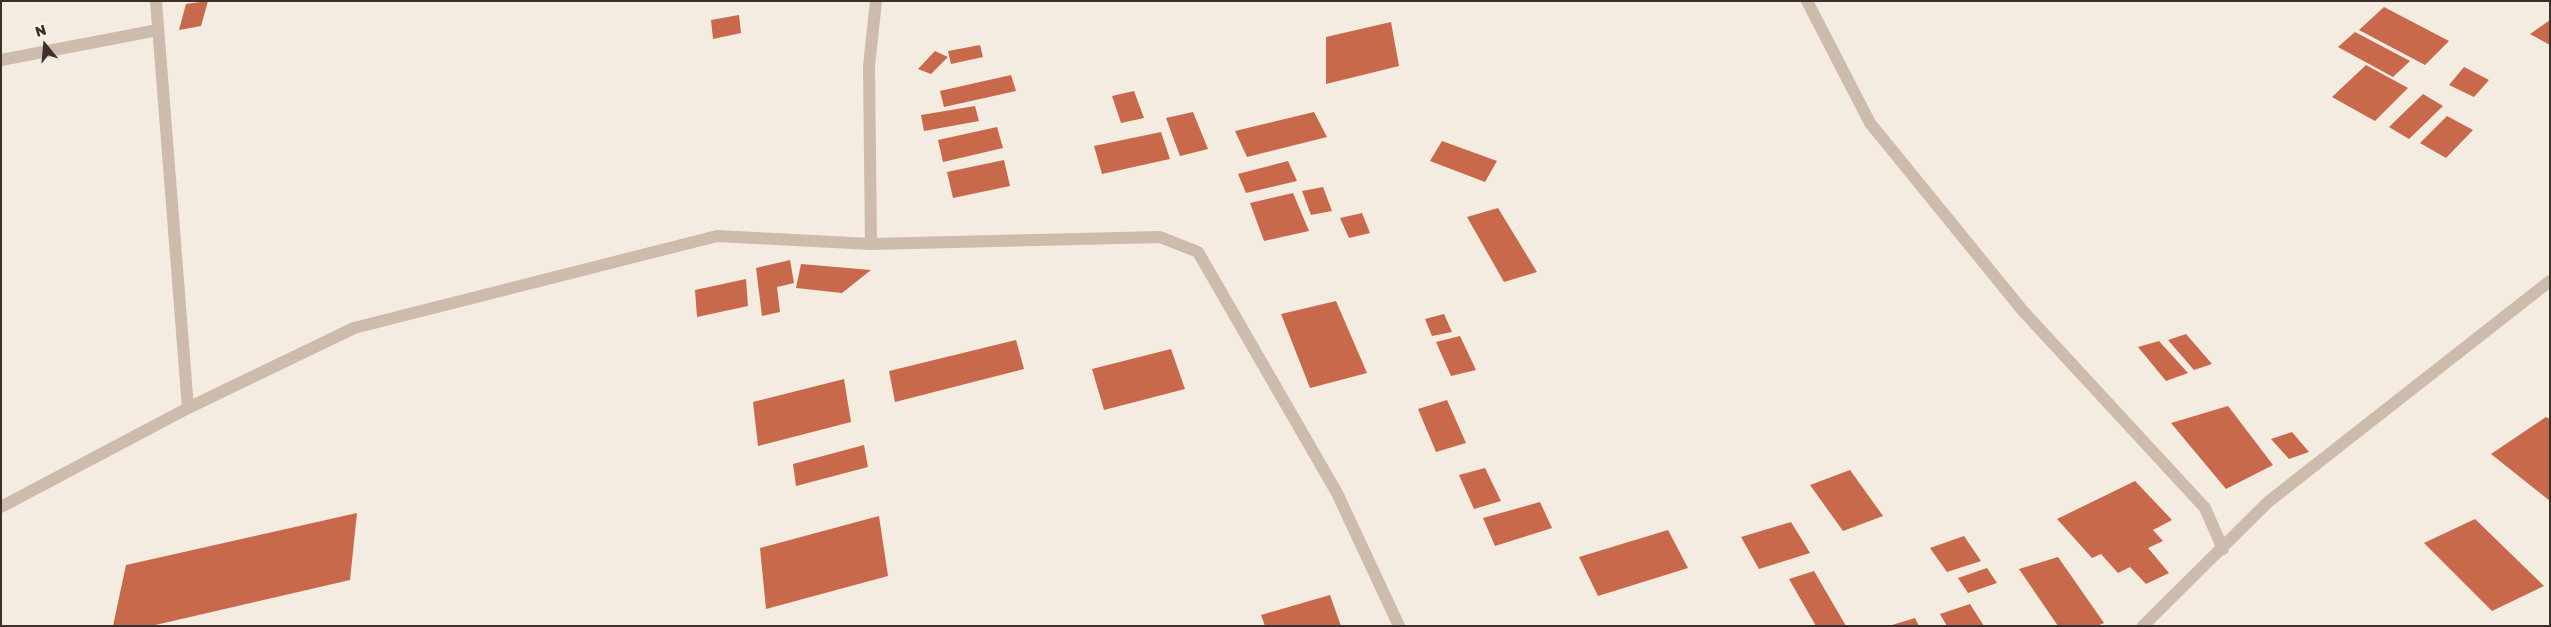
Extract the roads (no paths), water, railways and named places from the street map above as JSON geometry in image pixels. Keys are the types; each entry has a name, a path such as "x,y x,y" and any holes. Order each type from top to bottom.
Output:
{"street":[{"path":"156,1 188,408"},
{"path":"871,244 869,66 876,1"},
{"path":"1807,1 1870,123 2024,311 2205,508 2223,549"},
{"path":"1,60 158,30"},
{"path":"1,507 188,408 354,328 717,236 871,244 1160,237 1198,252 1336,493 1399,626"},
{"path":"2143,626 2223,549 2268,502 2550,281"}]}
